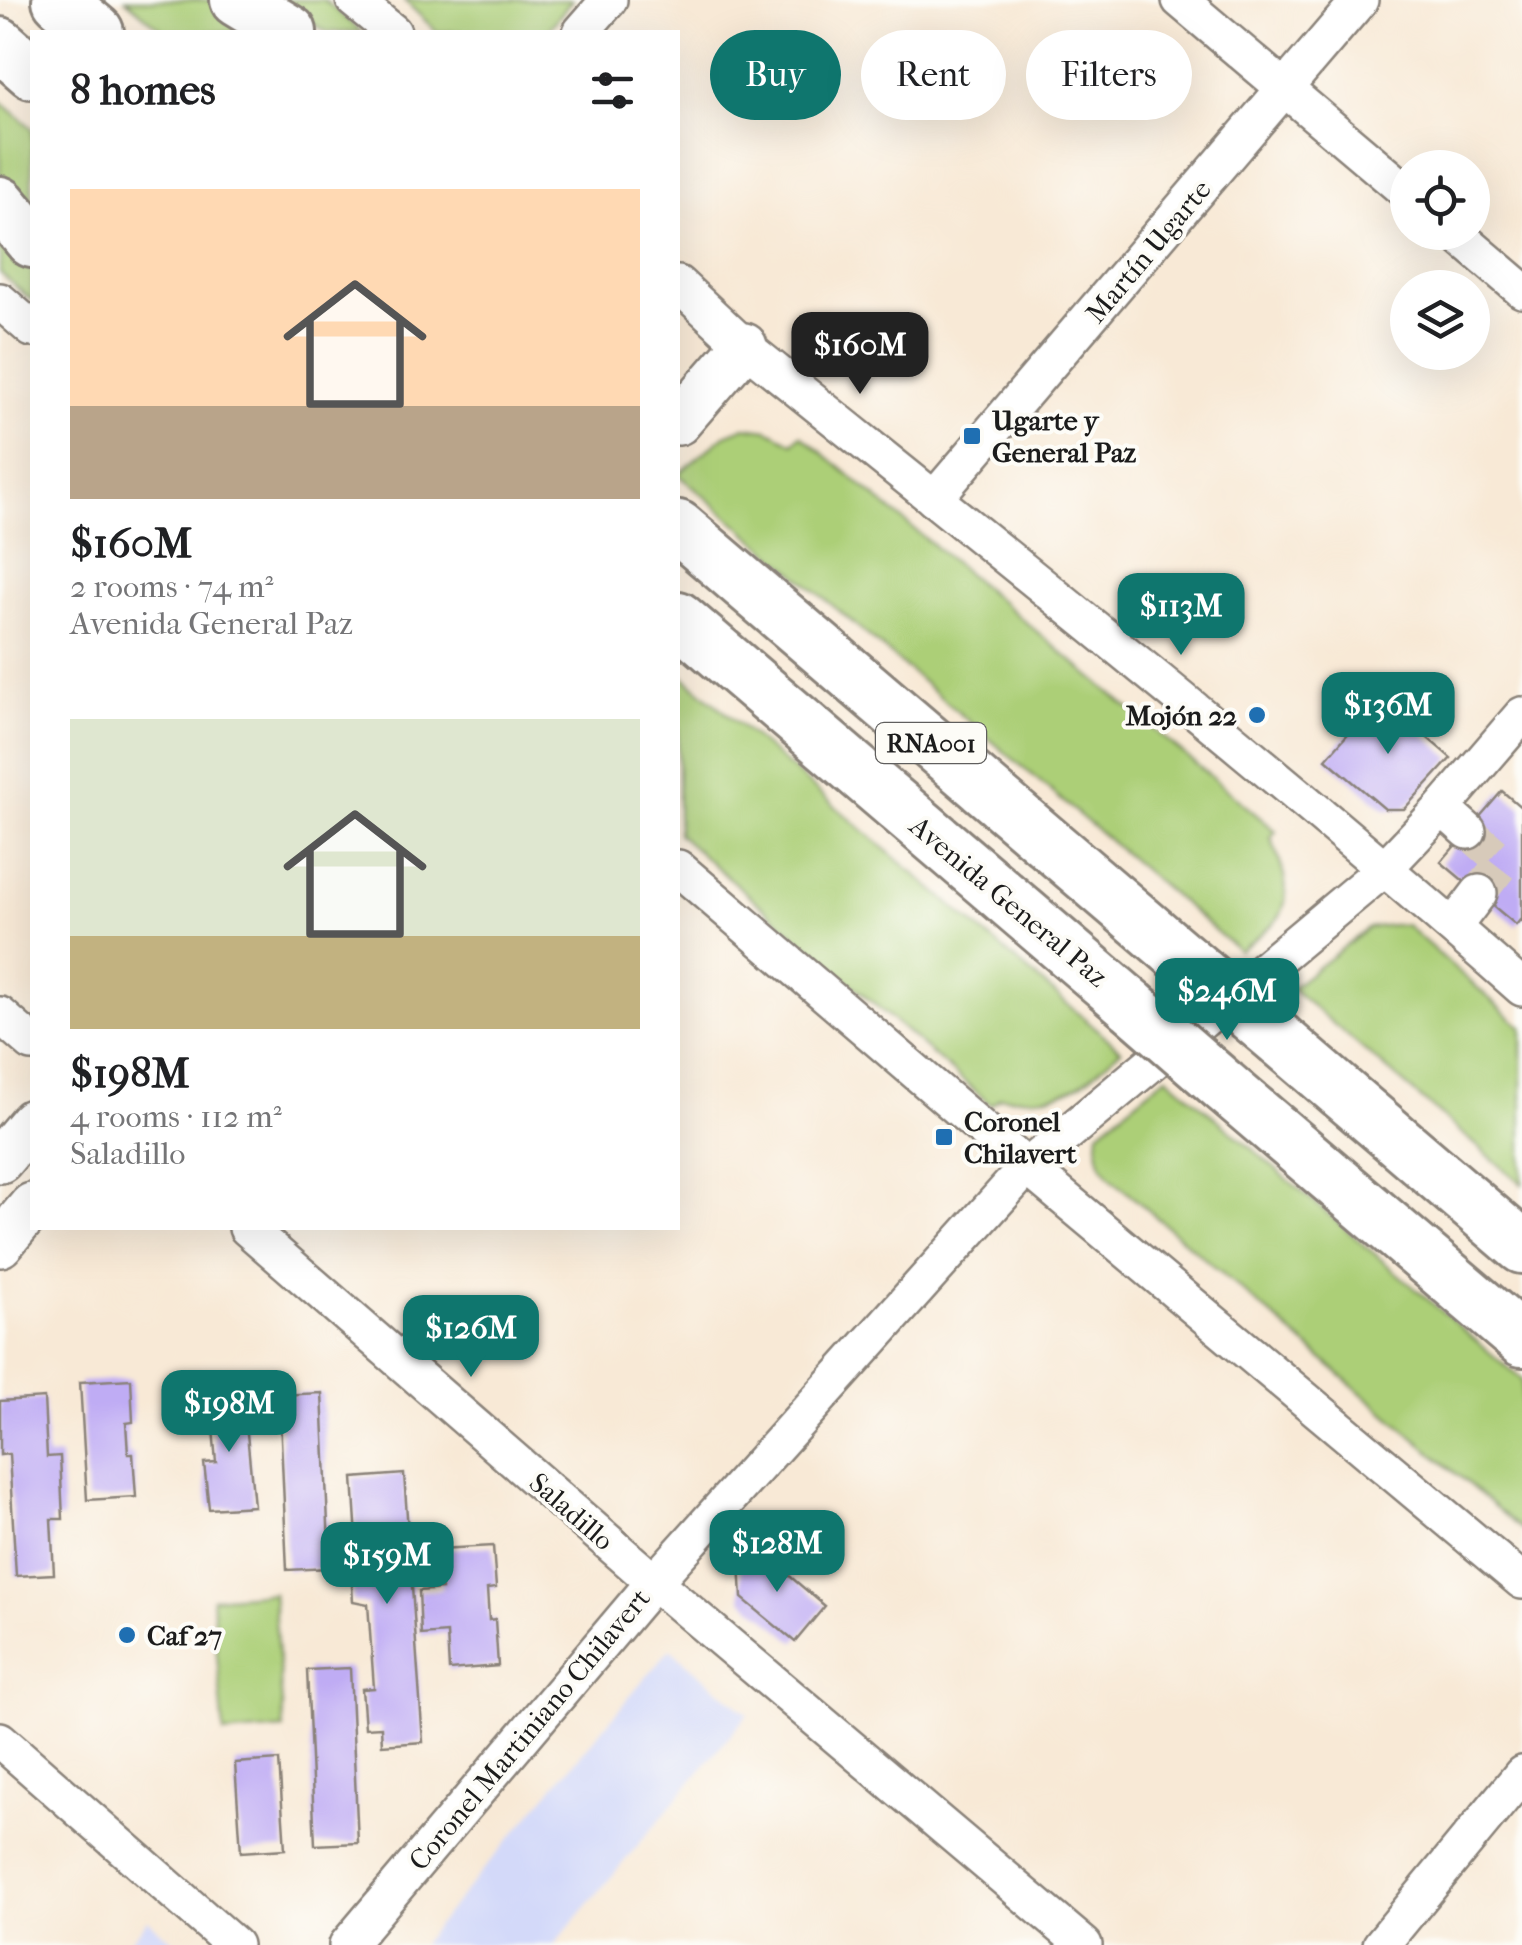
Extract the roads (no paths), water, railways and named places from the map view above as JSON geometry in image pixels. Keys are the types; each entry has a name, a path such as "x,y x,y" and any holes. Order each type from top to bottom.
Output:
{"highway":[{"path":"59,0 95,30"},
{"path":"237,0 287,30"},
{"path":"0,44 30,70"},
{"path":"0,203 30,239"},
{"name":"RNA001","path":"680,528 1522,1246"},
{"name":"Avenida General Paz","path":"680,620 1522,1340"}],"main road":[{"path":"680,420 744,346"},
{"path":"0,1160 30,1124"},
{"path":"0,1244 30,1208"}],"street":[{"path":"354,0 391,30"},
{"path":"583,30 609,0"},
{"path":"1180,0 1390,179"},
{"name":"Martín Ugarte","path":"934,499 1360,0"},
{"path":"1475,250 1522,290"},
{"path":"680,286 744,346 1384,868 1522,988"},
{"path":"0,301 30,327"},
{"name":"Coronel Martiniano Chilavert","path":"347,1945 654,1582 1028,1167 1384,868 1455,820 1522,715"},
{"path":"680,870 1522,1581"},
{"path":"1453,927 1478,893"},
{"path":"0,1015 30,1040"},
{"name":"Saladillo","path":"248,1230 654,1582 1084,1945"},
{"path":"0,1740 234,1945"},
{"path":"1381,1945 1522,1774"}],"tunnel":[{"path":"1468,831 1503,862 1479,893"}],"place":[{"name":"Ugarte y General Paz","path":"972,436"},
{"name":"Mojón 22","path":"1257,715"},
{"name":"Coronel Chilavert","path":"944,1137"},
{"name":"Caf 27","path":"127,1635"}]}
